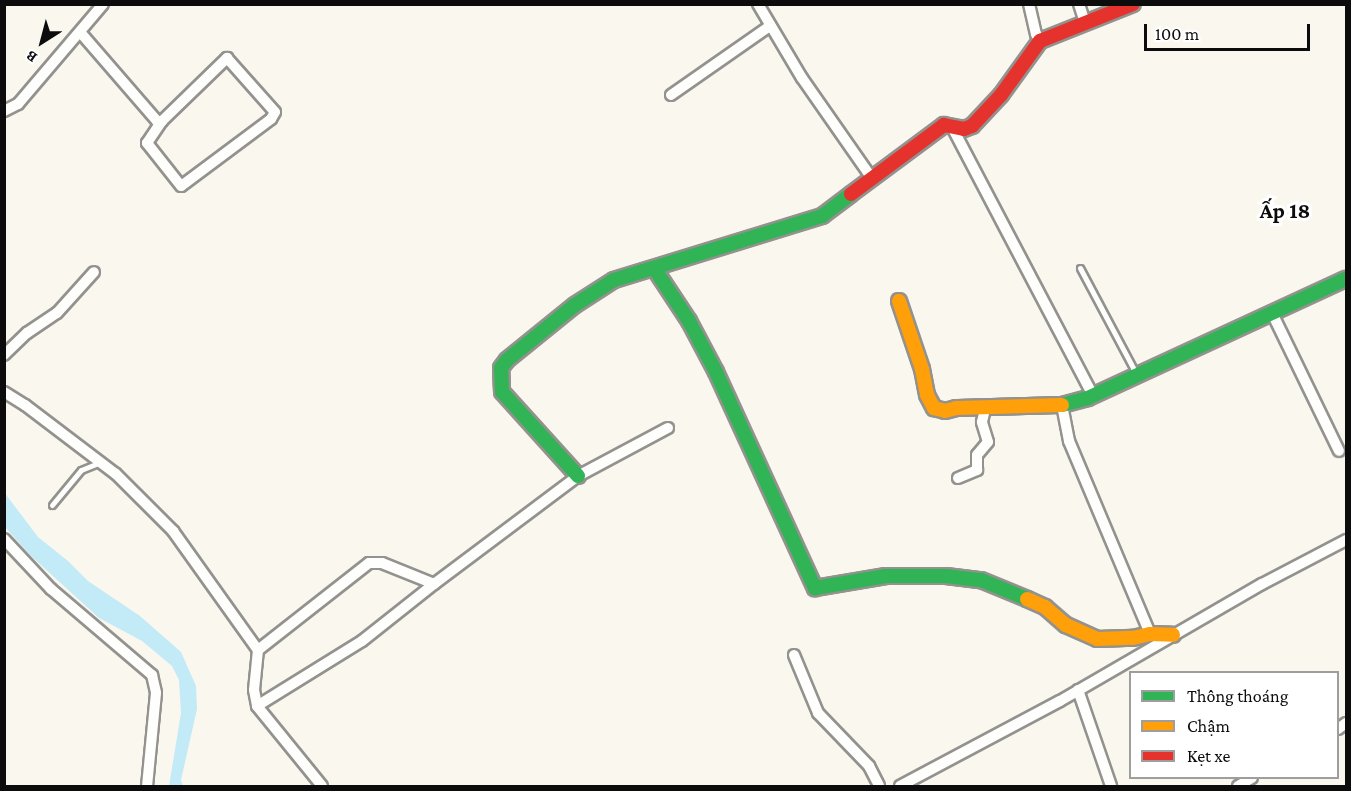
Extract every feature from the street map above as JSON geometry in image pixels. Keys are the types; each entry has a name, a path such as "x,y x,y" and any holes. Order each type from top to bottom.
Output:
{"street":[{"path":"4,111 18,104 103,4"},
{"path":"758,4 814,97 845,136 872,177"},
{"path":"1029,4 1036,34 1040,41"},
{"path":"1080,4 1085,23"},
{"path":"578,476 502,392 501,368 507,360 575,305 614,280 813,221 944,125 964,129 986,113 1040,41 1133,4"},
{"path":"671,95 770,26"},
{"path":"80,32 154,117 162,121"},
{"path":"226,58 275,112 272,119 181,186 147,143 162,121 226,58"},
{"path":"952,127 1093,396"},
{"path":"654,268 689,321 716,372 815,588 886,576 946,576 981,580 1001,586 1045,607 1066,625 1097,639 1133,638 1150,634 1173,635"},
{"path":"4,355 27,333 57,313 93,272"},
{"path":"899,301 922,369 927,395 934,408 945,411 956,408 985,409 1062,405 1093,396 1347,279"},
{"path":"1273,315 1339,452"},
{"path":"4,392 25,405 116,474 173,531 258,650 254,690 257,706 322,786"},
{"path":"1062,405 1069,441 1150,634"},
{"path":"958,478 972,475 977,470 977,455 988,442 982,422 985,409"},
{"path":"257,706 362,641 578,476 668,428"},
{"path":"4,539 51,589 152,675 156,693 147,786"},
{"path":"900,786 1078,690 1262,584 1347,540"},
{"path":"258,650 369,563 391,566 434,584"},
{"path":"794,655 818,713 869,766 879,786"},
{"path":"1078,690 1111,786"}],"lane":[{"path":"1080,268 1137,376"},
{"path":"52,505 81,470 101,462"}],"water":[{"path":"4,492 38,537 68,561 88,581 140,616 181,652 196,686 197,709 181,780 183,786 169,786 181,713 179,680 172,666 142,641 99,618 31,556 5,527"}],"traffic: fast":[{"path":"578,476 502,392 501,368 507,360 575,305 614,280 822,216 851,194"},
{"path":"654,268 689,321 716,372 815,588 886,576 946,576 981,580 1027,599"},
{"path":"1062,405 1088,398 1346,279"}],"traffic: slow":[{"path":"899,301 922,369 927,395 934,408 945,411 956,408 1062,405"},
{"path":"1027,599 1045,607 1066,625 1097,639 1133,638 1150,634 1173,635"}],"traffic: jam":[{"path":"851,194 944,125 964,129 972,126 1001,95 1040,41 1133,4"}],"district":[{"name":"Ấp 18","path":"1285,211"}]}
